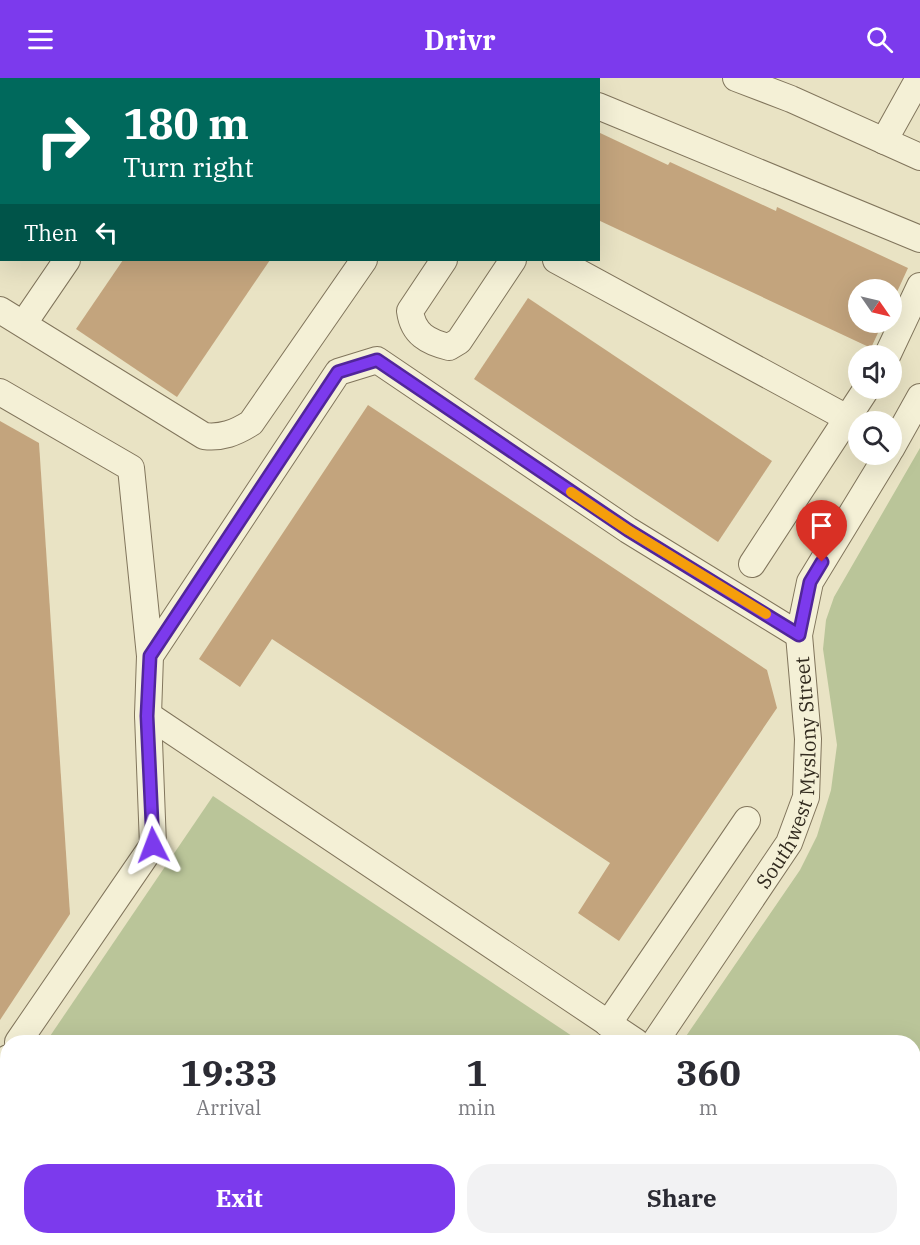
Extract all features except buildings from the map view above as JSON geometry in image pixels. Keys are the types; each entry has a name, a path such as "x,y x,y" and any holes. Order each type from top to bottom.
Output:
{"street":[{"path":"736,78 791,99 920,156"},
{"path":"884,141 919,78"},
{"path":"600,107 920,239"},
{"path":"24,323 66,261"},
{"path":"0,310 204,435 217,437 236,433 251,423 363,261"},
{"path":"443,261 410,312 412,324 419,333 434,344 449,347 459,341 512,261"},
{"path":"558,261 848,418"},
{"path":"892,345 920,285"},
{"path":"150,656 338,372 377,360 628,530 799,635"},
{"path":"0,392 131,468 150,656 147,716 153,845 23,1035"},
{"name":"Southwest Myslony Street","path":"902,427 920,397"},
{"path":"752,564 848,428"},
{"name":"Southwest Myslony Street","path":"660,1035 789,843 806,796 808,739 799,635 810,582 880,465"},
{"path":"147,716 625,1035"},
{"path":"608,1024 747,820"}],"green space":[{"path":"920,448 920,1035 687,1035 800,870 817,836 831,790 837,745 823,649 826,620 834,597"},
{"path":"213,796 571,1035 51,1035"}],"slow traffic":[{"path":"571,492 628,530 766,614"}],"route":[{"path":"153,845 147,716 150,656 338,372 377,360 628,530 799,635 810,582 822,562"}]}
